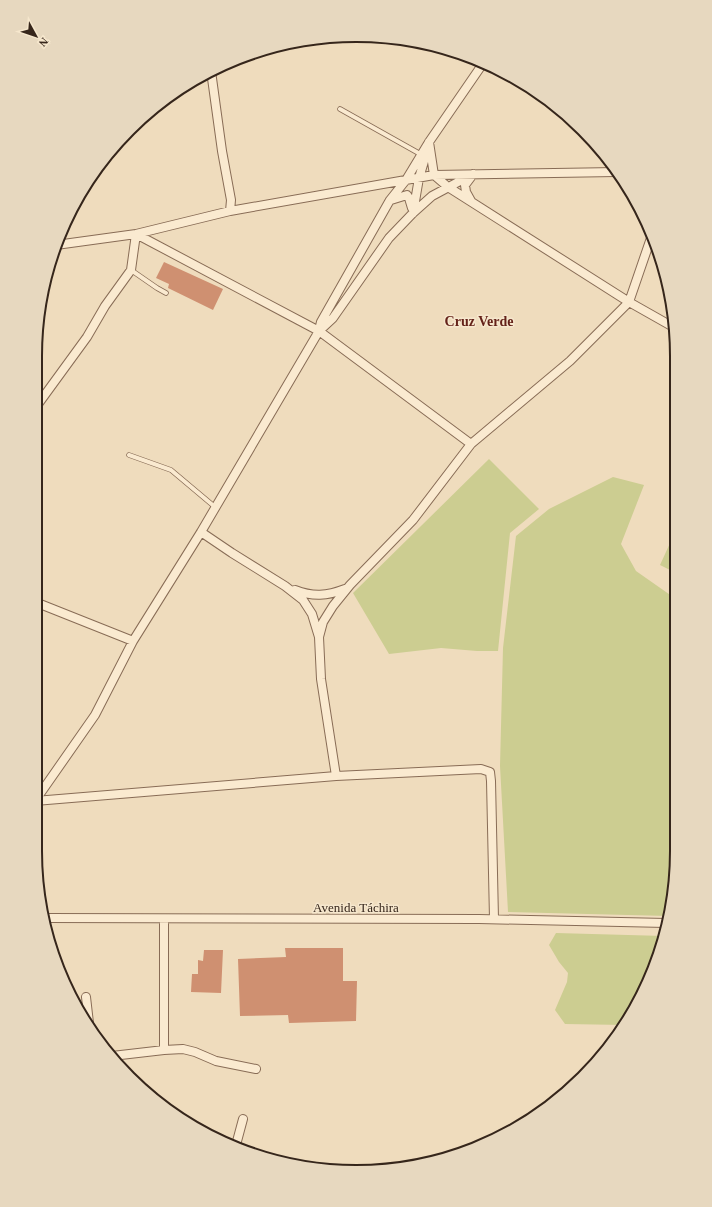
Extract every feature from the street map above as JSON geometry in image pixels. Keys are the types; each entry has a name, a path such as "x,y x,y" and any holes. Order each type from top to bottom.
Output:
{"street":[{"path":"319,331 321,322 390,200 406,180 429,142 480,68"},
{"path":"212,77 222,151 231,200 230,211"},
{"path":"429,142 434,175 448,187 629,302 668,324"},
{"path":"413,213 419,178 429,142"},
{"path":"63,243 136,234 230,211 434,175 610,172"},
{"path":"42,791 95,715 133,640 201,532 319,331 333,318 389,238 413,213 432,196 473,174"},
{"path":"472,203 466,192 465,185 473,174"},
{"path":"390,200 406,196 409,198 413,213"},
{"path":"136,234 319,331 471,444"},
{"path":"42,399 87,337 105,306 131,270 136,234"},
{"path":"64,240 70,242"},
{"path":"319,637 323,622 333,606 348,588 413,520 471,444 570,361 629,302 649,244"},
{"path":"201,532 285,586 303,600 312,614 319,637 321,679 336,776"},
{"path":"285,586 303,593 321,595 333,594 348,588"},
{"path":"42,605 133,640"},
{"path":"42,800 336,776 481,769 490,772 491,781 494,919"},
{"name":"Avenida Táchira","path":"50,918 494,919 661,923"},
{"path":"164,919 164,1050"},
{"path":"86,997 88,1014"},
{"path":"118,1055 164,1050 190,1050 216,1061 256,1069"},
{"path":"237,1141 243,1119"}],"lane":[{"path":"340,109 422,154"},
{"path":"131,270 166,293"},
{"path":"129,455 171,470 216,507"}],"green space":[{"path":"489,459 539,509 510,533 498,651 441,648 389,654 353,593"},
{"path":"613,477 644,485 621,544 636,571 670,595 670,851 667,892 663,916 508,912 500,766 503,648 516,536 549,509"},
{"path":"670,543 670,570 660,565"},
{"path":"556,933 658,936 638,990 617,1025 565,1024 555,1010 567,982 568,973 559,962 549,945"}],"building":[{"path":"164,262 223,289 213,310 168,288 169,284 156,278"},
{"path":"285,948 343,948 343,981 357,981 356,1021 289,1023 288,1015 240,1016 238,959 286,957"},
{"path":"204,950 223,950 221,993 191,992 192,974 198,974 198,960 203,961"}],"district":[{"name":"Cruz Verde","path":"479,321"}]}
